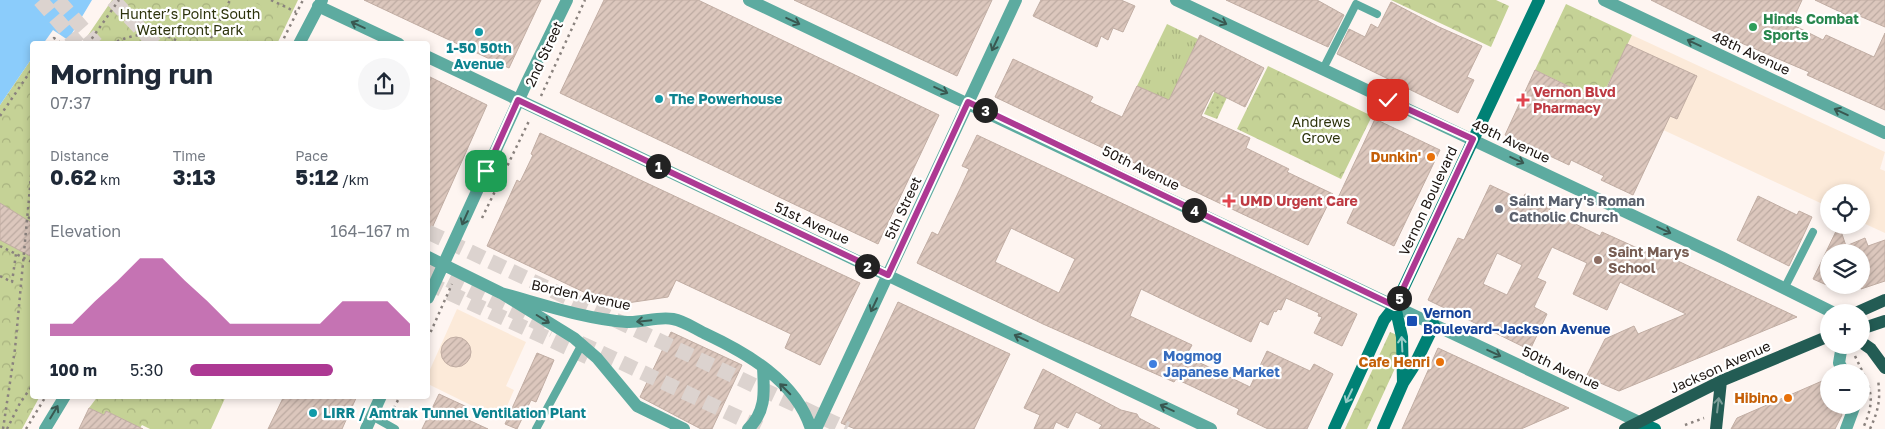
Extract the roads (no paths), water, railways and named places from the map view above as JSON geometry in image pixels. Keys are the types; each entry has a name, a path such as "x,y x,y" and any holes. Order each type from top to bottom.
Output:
{"main road":[{"name":"Vernon Boulevard","path":"1334,429 1384,320 1395,306 1538,0"},
{"path":"1870,307 1885,300"},
{"path":"1395,306 1402,337 1403,383"},
{"path":"1870,326 1885,321"},
{"path":"1383,429 1403,383 1414,366 1434,325"},
{"name":"Jackson Avenue","path":"1625,429 1721,381 1820,340"},
{"path":"1870,348 1881,374"},
{"path":"1716,429 1721,381"},
{"name":"50th Avenue","path":"1640,423 1655,429"}],"street":[{"name":"2nd Street","path":"430,294 518,100 567,0"},
{"name":"50th Avenue","path":"749,0 968,102 1640,423"},
{"name":"5th Street","path":"816,429 1016,0"},
{"name":"49th Avenue","path":"1176,0 1785,287 1820,306"},
{"name":"48th Avenue","path":"1604,0 1885,133"},
{"path":"301,41 320,3 393,41"},
{"name":"51st Avenue","path":"430,58 1211,429"},
{"name":"Borden Avenue","path":"430,258 502,293 582,344 605,367 624,394 636,406 684,429"},
{"name":"Borden Avenue","path":"502,293 627,322 674,319 736,348 763,367 800,403 811,429"},
{"path":"748,429 762,408 765,392 763,367"},
{"path":"45,429 62,399"},
{"path":"366,429 380,399"},
{"path":"1846,429 1852,414"}],"lane":[{"path":"1324,69 1356,4 1378,14"},
{"path":"1785,287 1813,232"},
{"path":"536,429 582,344"},
{"path":"372,416 395,429"}],"water":[{"path":"0,0 92,0 68,40 53,30 45,41 30,41 30,61 0,105"}],"tunnel":[{"path":"40,0 75,41"},
{"path":"58,0 93,41"},
{"path":"113,0 152,41"},
{"path":"430,233 847,429"},
{"path":"430,271 553,330"},
{"path":"430,284 592,359"},
{"path":"580,343 763,429"}],"place":[{"name":"Hinds Combat Sports","path":"1753,27"},
{"name":"1-50 50th Avenue","path":"479,32"},
{"name":"The Powerhouse","path":"659,99"},
{"name":"Vernon Blvd Pharmacy","path":"1523,100"},
{"name":"Dunkin'","path":"1431,157"},
{"name":"UMD Urgent Care","path":"1229,201"},
{"name":"Saint Mary's Roman Catholic Church","path":"1499,209"},
{"name":"Saint Marys School","path":"1598,260"},
{"name":"Vernon Boulevard–Jackson Avenue","path":"1412,321"},
{"name":"Cafe Henri","path":"1440,362"},
{"name":"Mogmog Japanese Market","path":"1153,364"},
{"name":"Hibino","path":"1788,398"},
{"name":"LIRR / Amtrak Tunnel Ventilation Plant","path":"313,413"}],"park label":[{"name":"Hunter’s Point South Waterfront Park","path":"190,22"},
{"name":"Andrews Grove","path":"1321,130"}]}
